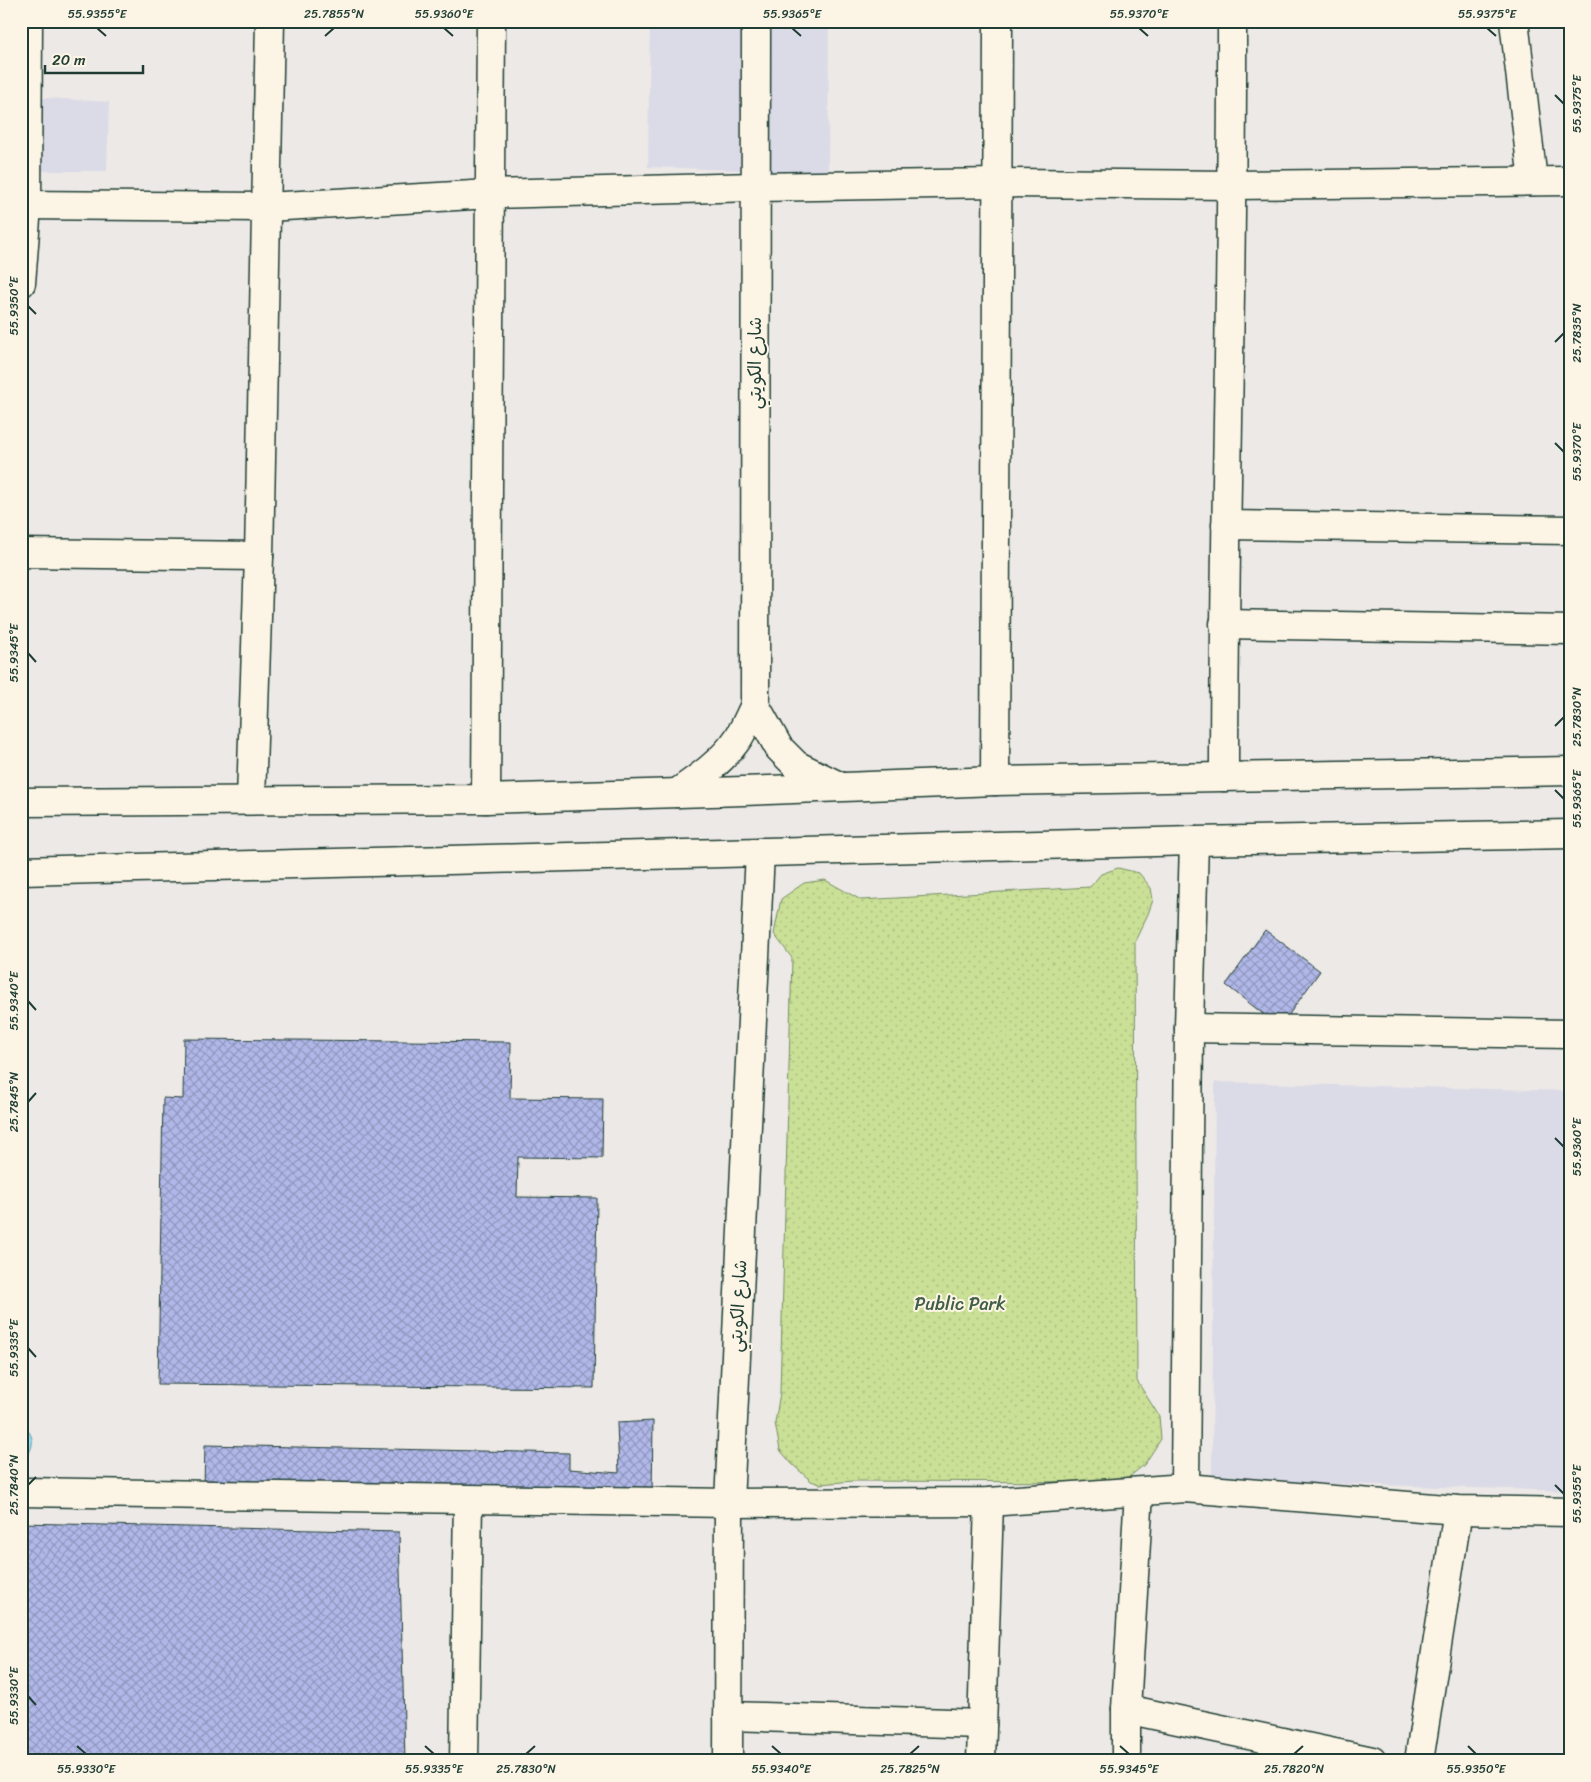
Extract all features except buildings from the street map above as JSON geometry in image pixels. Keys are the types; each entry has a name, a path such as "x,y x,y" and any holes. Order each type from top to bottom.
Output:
{"street":[{"path":"21,283 28,21"},
{"path":"251,800 260,556 270,21"},
{"path":"486,799 491,21"},
{"name":"شارع الكويتي","path":"677,793 709,771 726,753 739,736 755,705 756,21"},
{"path":"996,781 996,183 998,21"},
{"path":"1224,777 1224,624 1232,185 1232,21"},
{"path":"1514,21 1533,181"},
{"path":"24,205 267,207 490,194 996,183 1232,185 1570,181"},
{"path":"1226,525 1570,530"},
{"path":"21,553 260,556"},
{"path":"1224,624 1570,630"},
{"name":"شارع الكويتي","path":"755,705 779,748 796,765 842,787"},
{"path":"25,803 486,799 996,781 1570,771"},
{"path":"21,871 1194,841 1570,834"},
{"path":"1185,1488 1189,1028 1194,841"},
{"name":"شارع الكويتي","path":"728,1761 728,1503 760,852"},
{"path":"1189,1028 1570,1034"},
{"path":"21,1492 728,1503 989,1502 1185,1488 1458,1510 1570,1512"},
{"path":"1126,1761 1126,1709 1139,1492"},
{"path":"464,1761 468,1500"},
{"path":"981,1761 989,1502"},
{"path":"1418,1761 1458,1510"},
{"path":"1126,1709 1372,1761"},
{"path":"728,1716 982,1724"}],"shaded area":[{"path":"650,21 829,21 828,173 648,167"},
{"path":"30,97 109,102 107,171 32,171"},
{"path":"1215,1082 1570,1091 1570,1491 1212,1480"}],"green space":[{"name":"Public Park","path":"1118,868 1139,873 1151,888 1153,900 1135,941 1137,1381 1159,1416 1161,1439 1144,1465 1129,1477 1102,1482 853,1481 820,1484 811,1481 780,1450 775,1423 780,1393 792,958 774,934 781,899 804,883 825,880 861,900 1090,887 1101,874"}],"water":[{"path":"21,1425 26,1428 32,1437 32,1447 21,1460"}]}
